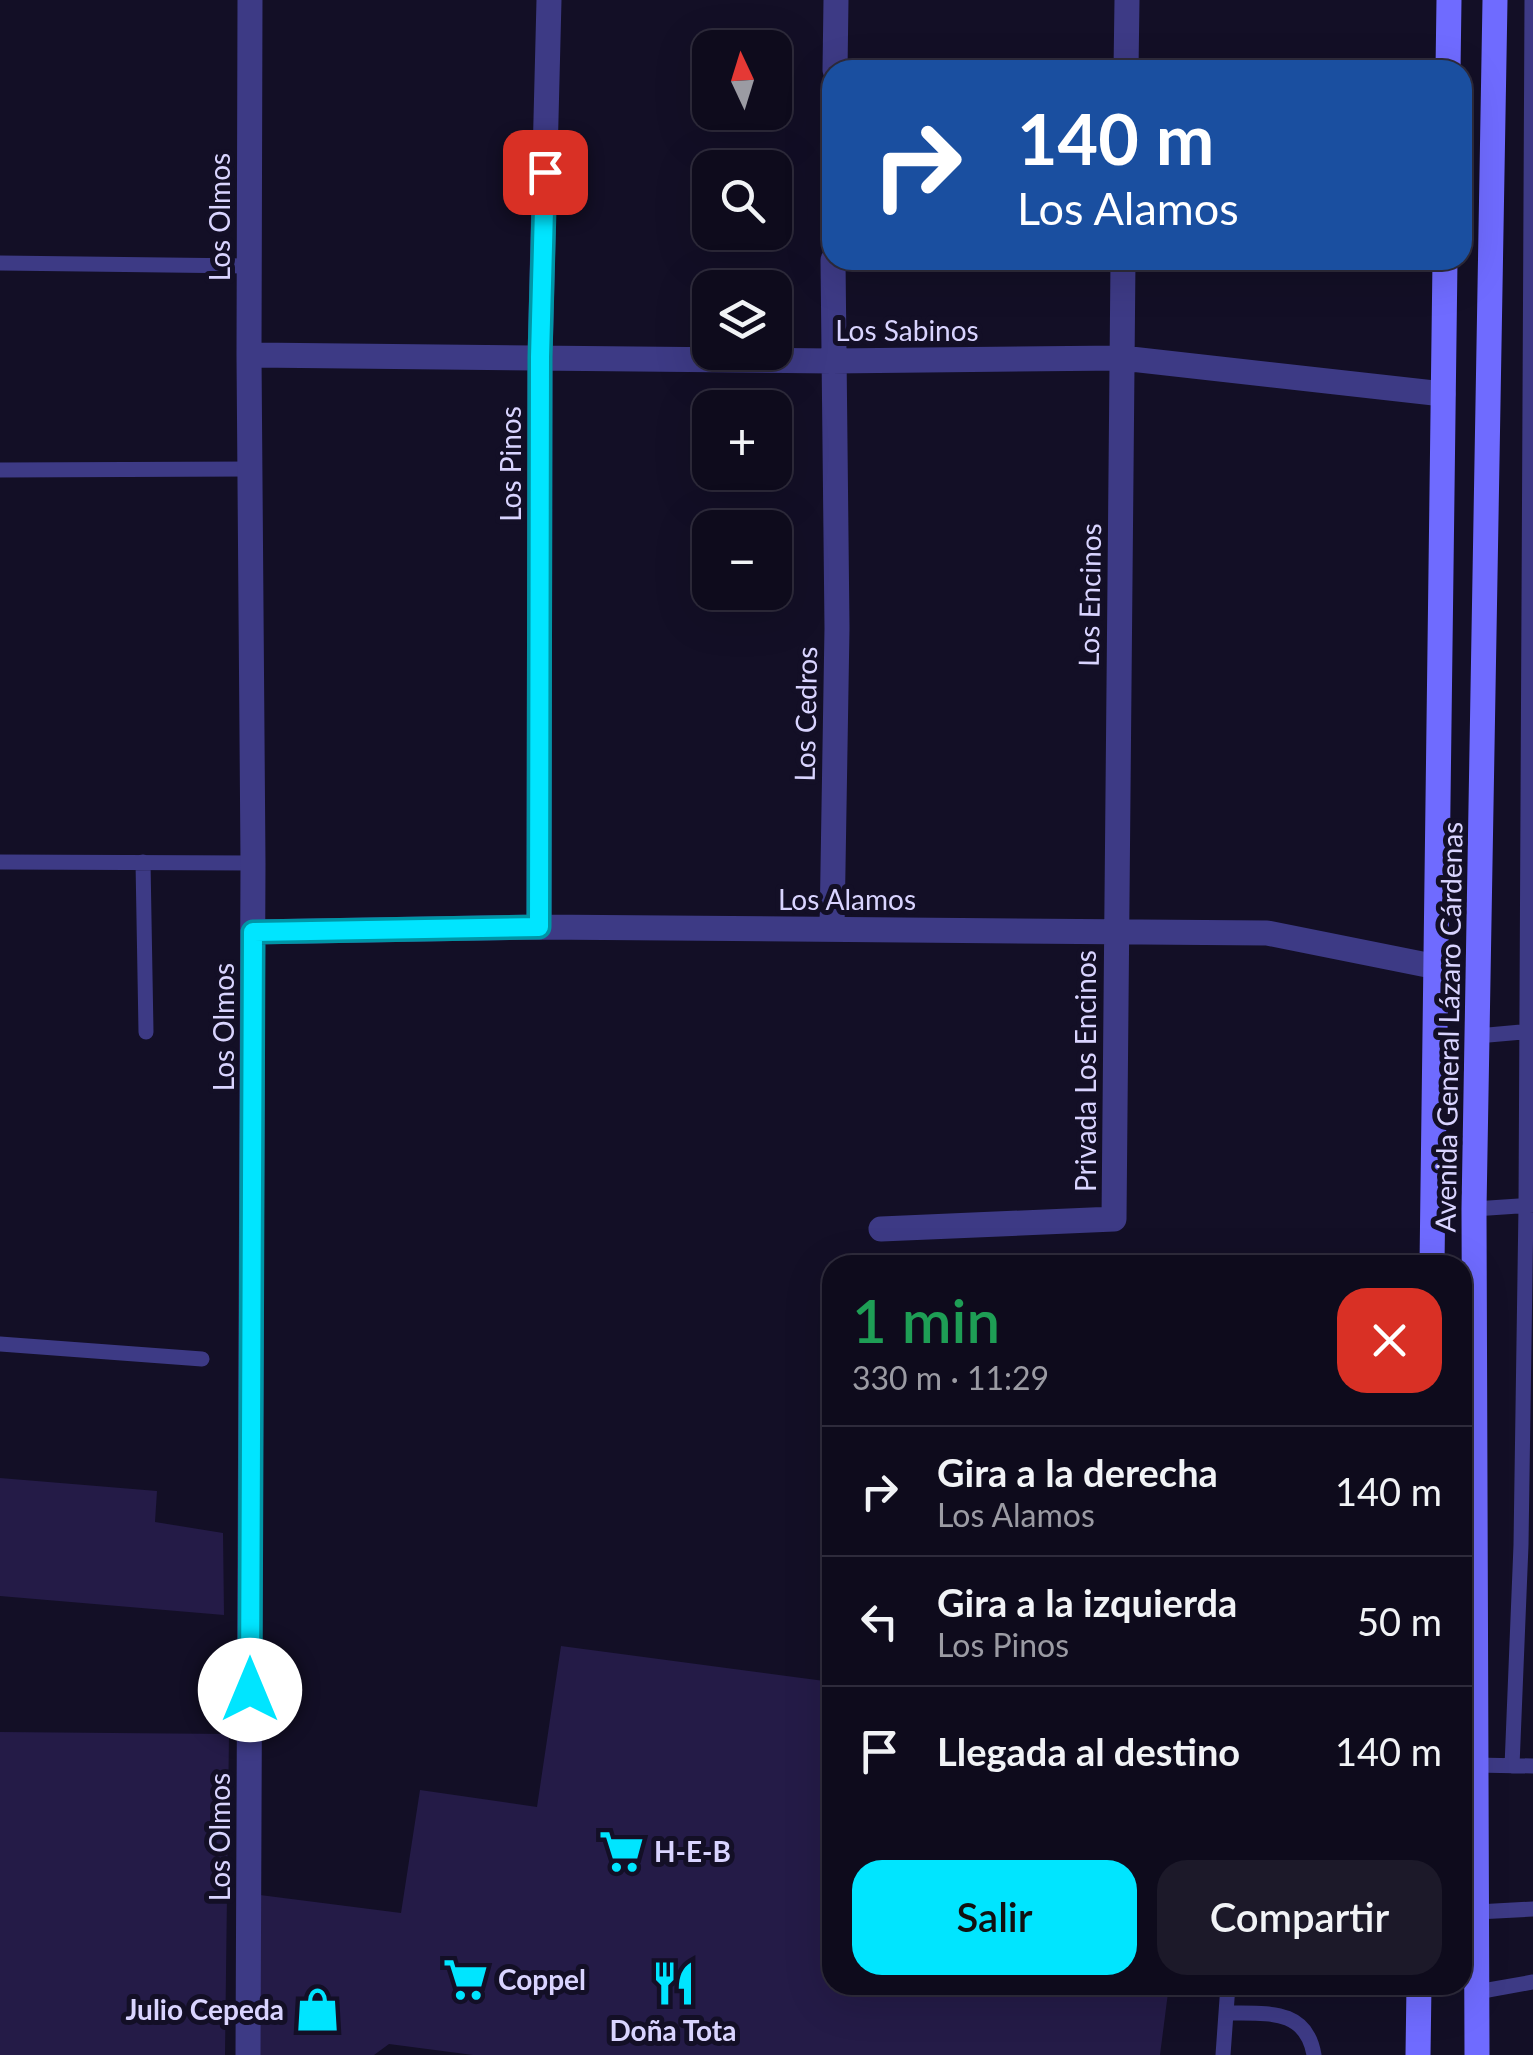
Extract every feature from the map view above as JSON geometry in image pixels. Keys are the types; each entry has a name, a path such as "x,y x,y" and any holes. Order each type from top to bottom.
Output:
{"street":[{"name":"Los Olmos","path":"248,2055 254,863 250,0"},
{"name":"Los Pinos","path":"539,927 540,357 549,0"},
{"path":"835,60 836,0"},
{"path":"1126,60 1127,0"},
{"path":"1448,60 1449,0"},
{"name":"Avenida General Lázaro Cárdenas","path":"1472,1708 1474,1209 1495,0"},
{"path":"1494,49 1506,0"},
{"name":"Los Cedros","path":"832,928 836,628 833,270"},
{"name":"Los Encinos","path":"1115,931 1123,270"},
{"name":"Avenida General Lázaro Cárdenas","path":"1432,1255 1445,270"},
{"name":"Los Sabinos","path":"249,355 832,361 1122,358 1443,394"},
{"name":"Los Alamos","path":"253,932 539,927 1266,932 1437,967"},
{"name":"Privada Los Encinos","path":"881,1228 1114,1219 1115,931"},
{"path":"1472,1659 1474,1667"},
{"name":"Avenida General Lázaro Cárdenas","path":"1472,1938 1477,2055"},
{"path":"1418,1995 1418,2055"}],"lane":[{"path":"1512,1766 1529,1206 1532,0"},
{"path":"0,263 249,266"},
{"path":"0,470 252,469"},
{"path":"0,862 254,863"},
{"path":"143,862 146,1032"},
{"path":"1477,1036 1530,1031"},
{"path":"1474,1209 1529,1206"},
{"path":"0,1344 202,1359"},
{"path":"1472,1770 1533,1766"},
{"path":"1472,1916 1533,1908"},
{"path":"1477,1992 1533,1982"},
{"path":"1223,2055 1227,1995"},
{"path":"1226,2013 1274,2014 1291,2019 1312,2038 1314,2055"}],"building":[{"path":"0,1478 157,1491 155,1522 223,1533 224,1615 0,1596"},
{"name":"H-E-B","path":"561,1646 822,1681 822,1995 1168,1995 1160,2055 473,2055 389,2044 374,2055 260,2055 260,1895 401,1913 420,1790 537,1807"},
{"path":"0,1732 229,1734 225,2055 0,2055"}],"place":[{"name":"H-E-B","path":"621,1851"},
{"name":"Coppel","path":"465,1979"},
{"name":"Doña Tota","path":"673,1984"},
{"name":"Julio Cepeda","path":"317,2009"}],"route":[{"path":"250,1690 253,932 539,927 540,357 545,172"}]}
